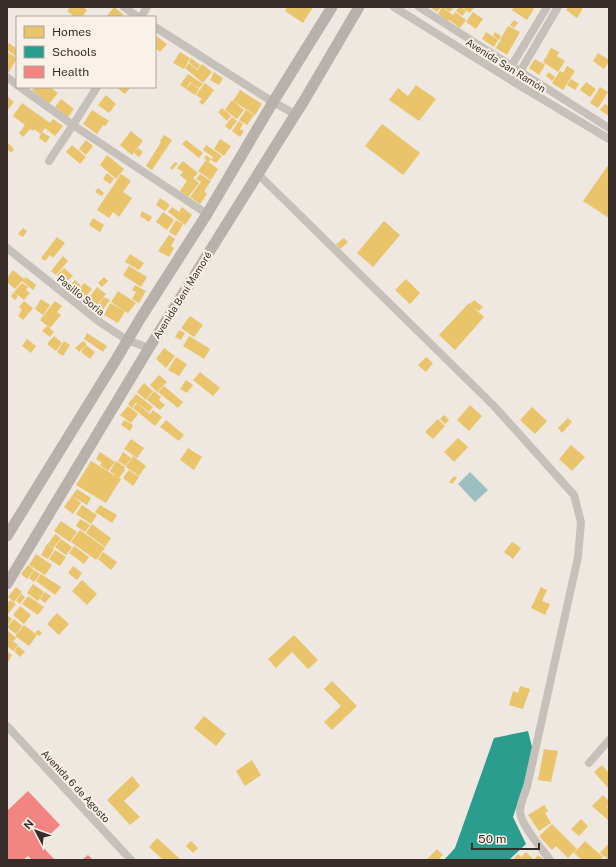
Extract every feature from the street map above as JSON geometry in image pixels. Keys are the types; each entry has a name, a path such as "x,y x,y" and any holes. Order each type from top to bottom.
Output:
{"street":[{"path":"124,7 138,16"},
{"path":"141,16 147,7"},
{"path":"7,536 207,214 273,102 332,7"},
{"name":"Avenida Beni Mamoré","path":"7,584 149,348 295,114 359,7"},
{"name":"Avenida San Ramón","path":"394,7 609,139"},
{"name":"Avenida San Ramón","path":"418,7 609,128"},
{"path":"506,76 547,7"},
{"path":"514,82 558,7"},
{"path":"156,29 273,102 295,114"},
{"path":"7,77 16,83"},
{"path":"21,88 73,125 207,214"},
{"path":"49,161 96,88"},
{"path":"257,173 494,406 574,495 581,522 578,557 527,787 520,812 523,823 550,860"},
{"name":"Pasillo Soria","path":"7,248 101,324 128,340 149,348"},
{"name":"Avenida 6 de Agosto","path":"7,726 130,860"},
{"path":"589,763 609,740"}],"water":[{"path":"470,472 488,490 475,502 458,484"}],"building: Homes":[{"path":"70,7 83,7 87,10 83,16 74,16 67,11"},
{"path":"114,7 123,14 122,16 107,16"},
{"path":"287,7 313,7 303,23 285,11"},
{"path":"430,7 441,7 437,12"},
{"path":"442,7 453,15 455,12 466,20 460,28 438,14"},
{"path":"443,7 454,7 450,12"},
{"path":"459,7 466,11 462,16 456,11"},
{"path":"466,7 474,7 470,13 464,9"},
{"path":"514,7 530,7 534,9 527,20 512,10"},
{"path":"568,7 583,8 577,18 566,10"},
{"path":"473,12 483,19 476,29 466,22"},
{"path":"514,20 518,23 514,28 510,25"},
{"path":"508,26 520,32 507,55 496,48 500,41 502,42 500,40"},
{"path":"486,32 498,40 494,47 482,39"},
{"path":"495,32 501,36 499,40 493,36"},
{"path":"156,36 167,44 160,52 156,49"},
{"path":"9,43 16,48 16,56 7,50"},
{"path":"551,48 559,52 557,56 565,61 558,72 543,62"},
{"path":"7,52 16,57 16,60 9,72 7,71"},
{"path":"180,52 190,58 184,69 173,63"},
{"path":"598,53 609,60 604,69 593,61"},
{"path":"191,58 200,65 197,69 189,62"},
{"path":"535,59 545,65 539,75 529,68"},
{"path":"189,63 197,70 202,64 212,72 203,83 185,68"},
{"path":"567,66 575,71 563,90 552,83 560,71 563,73"},
{"path":"214,72 223,78 219,85 210,80"},
{"path":"549,72 555,77 552,81 546,76"},
{"path":"188,74 203,84 199,88 190,82 186,89 180,85"},
{"path":"571,79 579,84 575,90 567,85"},
{"path":"586,82 596,89 590,97 580,90"},
{"path":"191,83 199,89 195,95 186,89"},
{"path":"205,83 214,90 203,105 199,102 202,99 196,95"},
{"path":"416,85 436,99 419,121 389,100 398,88 408,96"},
{"path":"600,87 608,92 598,108 590,103"},
{"path":"34,88 51,88 58,93 49,104 32,90"},
{"path":"117,88 130,88 125,94"},
{"path":"240,90 262,104 255,115 233,101"},
{"path":"106,95 116,104 109,113 98,105"},
{"path":"7,96 14,102 7,111"},
{"path":"61,99 74,109 68,117 55,107"},
{"path":"232,100 244,110 237,119 225,110"},
{"path":"22,103 50,123 53,119 63,126 55,136 45,128 42,132 50,137 46,143 39,138 41,134 34,129 33,131 30,129 23,137 19,133 25,125 13,116"},
{"path":"605,104 609,106 609,116 600,110"},
{"path":"222,108 231,116 227,121 218,112"},
{"path":"92,110 109,121 105,126 103,125 97,134 83,124"},
{"path":"246,110 254,115 247,125 239,120"},
{"path":"232,117 237,121 230,130 225,126"},
{"path":"239,121 243,124 240,129 244,131 240,137 232,131"},
{"path":"382,124 420,153 403,175 365,146"},
{"path":"131,131 143,141 132,155 120,145"},
{"path":"164,135 172,140 152,170 146,166"},
{"path":"220,139 231,146 224,156 214,149"},
{"path":"86,140 93,146 86,155 79,149"},
{"path":"186,140 203,153 199,158 182,144"},
{"path":"7,142 14,149 11,153 7,149"},
{"path":"72,145 86,157 80,164 66,152"},
{"path":"206,145 222,156 216,163 211,160 213,157 203,150"},
{"path":"138,148 143,152 139,157 134,153"},
{"path":"107,155 124,169 116,179 100,165"},
{"path":"206,155 211,159 209,162 204,158"},
{"path":"206,160 218,169 211,180 198,171"},
{"path":"183,161 198,173 193,178 199,183 188,197 180,191 187,181 180,175 183,172 177,168"},
{"path":"175,162 178,163 172,170 170,168"},
{"path":"609,164 609,218 583,201"},
{"path":"107,173 114,179 110,184 103,179"},
{"path":"121,174 131,181 123,192 132,198 119,217 113,212 109,218 97,210"},
{"path":"200,174 211,181 204,191 207,194 200,204 190,197 201,182 196,179"},
{"path":"98,188 104,193 102,196 95,192"},
{"path":"160,198 170,205 165,211 156,205"},
{"path":"172,207 179,212 182,207 192,215 185,225 168,212"},
{"path":"142,211 152,217 149,222 140,216"},
{"path":"163,212 174,220 167,230 156,222"},
{"path":"93,218 104,225 100,232 89,225"},
{"path":"176,220 183,224 176,236 169,232"},
{"path":"384,221 400,235 373,267 357,253"},
{"path":"23,228 27,231 23,237 18,234"},
{"path":"169,235 175,239 171,246 174,248 169,257 158,251"},
{"path":"57,237 65,243 53,258 50,255 45,261 41,258"},
{"path":"344,238 348,242 340,249 336,244"},
{"path":"130,254 144,263 139,270 125,262"},
{"path":"63,256 68,261 56,275 51,271"},
{"path":"129,266 147,277 141,287 123,275"},
{"path":"64,268 73,276 65,283 57,275"},
{"path":"13,270 24,279 15,289 7,282 7,278"},
{"path":"26,277 36,285 33,290 22,281"},
{"path":"104,277 108,281 102,287 98,283"},
{"path":"406,279 420,293 410,304 395,290"},
{"path":"75,280 81,286 73,294 67,289"},
{"path":"22,283 28,287 26,290 30,293 24,300 14,292"},
{"path":"84,283 92,289 85,298 77,292"},
{"path":"135,285 146,291 139,303 132,299 136,292 132,290"},
{"path":"97,287 106,294 93,310 85,303"},
{"path":"118,291 136,303 128,313 111,302"},
{"path":"14,292 18,296 15,300 11,296"},
{"path":"104,297 110,300 102,311 96,308"},
{"path":"41,299 50,305 43,315 35,309"},
{"path":"474,300 483,307 479,311 473,307 484,317 455,350 439,335 469,303 470,304"},
{"path":"24,301 33,308 23,320 18,316 22,310 19,307"},
{"path":"55,301 62,306 57,312 61,315 50,328 40,320"},
{"path":"110,303 125,311 118,323 104,315"},
{"path":"190,316 203,325 194,337 181,328"},
{"path":"47,326 54,332 50,337 42,331"},
{"path":"179,330 185,333 181,340 175,337"},
{"path":"87,333 107,346 103,352 84,339"},
{"path":"54,336 62,343 56,351 47,344"},
{"path":"189,336 210,349 204,359 183,346"},
{"path":"27,339 36,346 31,353 22,346"},
{"path":"64,341 70,345 63,356 57,352"},
{"path":"83,341 87,344 79,352 75,348"},
{"path":"86,345 95,352 90,359 81,352"},
{"path":"164,348 175,356 166,368 156,359"},
{"path":"176,357 187,364 179,376 168,370"},
{"path":"426,357 433,363 426,372 418,365"},
{"path":"200,372 220,388 213,396 193,380"},
{"path":"159,375 167,382 157,392 150,385"},
{"path":"186,380 193,385 187,393 180,389"},
{"path":"144,383 153,391 146,400 137,392"},
{"path":"164,386 183,402 178,408 158,392"},
{"path":"154,391 161,397 159,400 165,405 160,410 147,400"},
{"path":"136,394 153,407 149,412 136,402 132,408 128,404"},
{"path":"137,403 150,414 153,410 162,417 155,426 133,408"},
{"path":"470,405 482,416 469,431 457,420"},
{"path":"128,406 138,414 131,423 120,415"},
{"path":"532,407 547,421 535,434 520,420"},
{"path":"444,415 449,420 445,424 440,419"},
{"path":"568,418 572,422 562,433 558,428"},
{"path":"438,419 445,426 433,439 425,432"},
{"path":"124,420 133,425 130,431 121,425"},
{"path":"166,420 184,435 179,441 160,427"},
{"path":"458,438 468,447 454,462 444,452"},
{"path":"131,439 144,448 137,458 124,449"},
{"path":"571,445 585,457 572,471 559,459"},
{"path":"188,448 202,457 194,470 180,460"},
{"path":"100,452 115,462 108,471 100,465 102,463 96,459"},
{"path":"123,452 131,458 126,466 118,461"},
{"path":"133,456 146,466 139,476 126,467"},
{"path":"91,461 117,477 110,471 116,461 125,467 125,470 119,478 121,479 106,503 76,485"},
{"path":"129,470 139,477 133,486 123,478"},
{"path":"454,476 457,478 452,484 449,482"},
{"path":"77,489 91,498 87,505 72,496"},
{"path":"72,496 81,503 73,514 64,507"},
{"path":"82,505 97,515 91,524 76,514"},
{"path":"100,505 117,515 112,523 95,512"},
{"path":"80,519 90,525 85,532 76,526"},
{"path":"61,521 77,532 70,542 54,531"},
{"path":"92,524 111,538 105,547 86,533"},
{"path":"80,530 105,548 96,560 71,542"},
{"path":"55,534 61,538 53,548 48,544"},
{"path":"61,539 72,547 66,555 55,547"},
{"path":"512,542 521,548 513,559 504,552"},
{"path":"47,544 54,549 48,559 41,555"},
{"path":"74,546 89,557 84,564 69,553"},
{"path":"55,550 66,557 60,566 49,559"},
{"path":"103,552 117,562 111,570 98,559"},
{"path":"36,554 52,565 45,575 29,565"},
{"path":"28,565 34,570 27,579 21,574"},
{"path":"73,566 82,573 77,580 68,573"},
{"path":"34,570 40,574 34,582 29,578"},
{"path":"41,574 61,587 55,595 36,581"},
{"path":"82,580 97,594 87,605 72,591"},
{"path":"33,584 44,592 38,601 27,593"},
{"path":"16,587 22,592 14,602 8,597"},
{"path":"541,587 547,590 542,601 550,604 545,615 531,608"},
{"path":"45,592 51,596 45,603 40,599"},
{"path":"21,594 25,597 20,604 16,601"},
{"path":"28,596 44,607 38,615 22,604"},
{"path":"10,600 16,604 7,615 7,604"},
{"path":"20,606 31,615 24,624 13,615"},
{"path":"57,613 69,624 59,635 47,624"},
{"path":"7,615 12,619 7,626"},
{"path":"14,619 22,626 16,634 7,627"},
{"path":"24,625 37,635 29,646 15,636"},
{"path":"7,630 16,638 13,641 18,645 13,651 7,646"},
{"path":"38,630 42,633 39,636 35,633"},
{"path":"294,635 318,660 308,669 292,652 276,668 268,659"},
{"path":"18,646 25,652 20,657 14,651"},
{"path":"8,652 12,655 7,664 7,654"},
{"path":"332,681 357,706 332,730 324,722 341,706 324,689"},
{"path":"520,686 530,689 523,709 509,705 513,691 518,693"},
{"path":"204,716 226,734 216,746 194,728"},
{"path":"544,749 558,751 551,782 538,780"},
{"path":"252,760 261,775 245,786 236,771"},
{"path":"602,765 609,773 609,789 594,772"},
{"path":"132,776 140,786 124,801 140,817 130,825 107,800"},
{"path":"603,795 609,801 609,805 607,807 609,809 609,821 592,806"},
{"path":"544,805 548,811 545,813 551,823 539,831 528,815"},
{"path":"581,819 588,826 579,836 571,829"},
{"path":"552,824 577,849 568,858 556,846 552,850 539,836"},
{"path":"157,838 181,860 163,860 149,847"},
{"path":"191,841 198,848 193,853 186,846"},
{"path":"585,841 603,857 600,860 582,860 574,853"},
{"path":"609,843 609,860 600,853"},
{"path":"437,849 443,855 438,860 428,860 427,859"},
{"path":"526,852 534,860 513,860 518,854 521,857"},
{"path":"538,855 543,859 542,860 534,860"}],"building: Schools":[{"path":"528,731 534,755 513,817 526,844 509,860 444,860 455,848 494,738"}],"building: Health":[{"path":"28,791 60,825 40,844 55,860 32,860 28,856 23,860 7,860 7,808 8,810"},
{"path":"88,855 93,860 82,860"}]}
